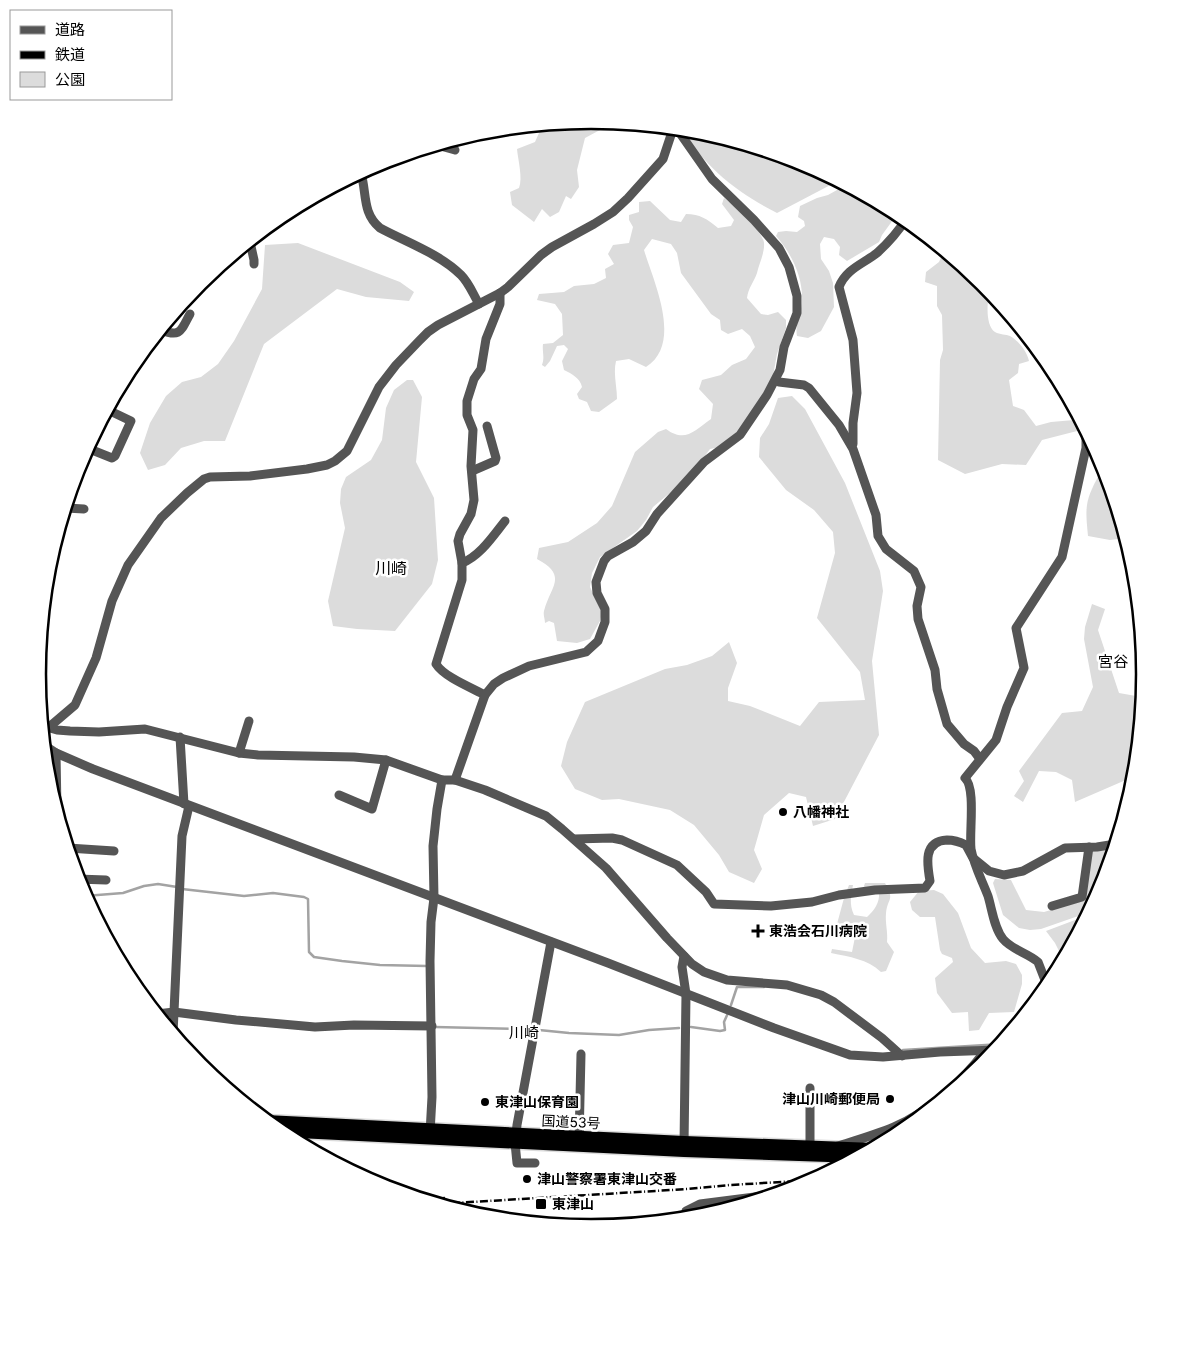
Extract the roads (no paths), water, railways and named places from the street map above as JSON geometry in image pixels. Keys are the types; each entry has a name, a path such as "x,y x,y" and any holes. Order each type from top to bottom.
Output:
{"highway":[{"name":"国道53号","path":"281,1122 430,1133 684,1147 836,1162"},
{"name":"国道53号","path":"294,1131 430,1133"},
{"name":"国道53号","path":"684,1147 810,1146 836,1162"}],"street":[{"path":"49,724 75,705 96,658 112,601 128,565 161,518 187,492 204,479 210,477 250,476 308,469 335,462 347,451 379,387 404,356 428,332 500,293 552,247 613,212 663,159 671,135"},
{"path":"455,780 486,695 494,684 529,666 586,652 598,641 606,609 597,593 596,582 604,561 608,556 633,542 646,531 657,514 704,462 740,435 776,380 780,370 784,347 797,313 798,296 793,275 779,248 754,220 712,180 683,137"},
{"path":"449,148 455,150"},
{"path":"362,180 368,215 373,222 380,228 449,265 468,283 479,304"},
{"path":"853,449 852,428 857,393 853,340 839,287 845,275 876,253 901,226"},
{"path":"252,249 254,264"},
{"path":"486,695 439,669 436,664 462,580 462,563 458,541 471,514 474,500 472,471 473,430 467,415 467,401 474,379 480,369 486,339 500,304 500,293"},
{"path":"167,333 176,334 180,332 190,314"},
{"path":"776,380 804,385 809,388 839,425 853,449 876,515 878,536 886,548 914,571 921,587 917,606 918,619 936,670 938,690 947,724 980,759"},
{"path":"94,451 112,458 115,456 131,421 113,413"},
{"path":"472,471 495,461 496,458 487,426"},
{"path":"1086,445 1062,558 1016,628 1024,668 1006,707 996,740 965,778 968,781 972,808 971,844 973,858 989,871 1004,875 1023,871 1065,848 1089,848 1109,845"},
{"path":"72,508 84,509"},
{"path":"462,563 468,561 481,550 506,521"},
{"path":"239,753 249,721"},
{"path":"49,728 99,732 145,729 239,753 386,760 442,780 455,780 512,801 546,816 574,838 606,868 684,956 704,972 719,979 787,985 821,996 834,1002 868,1027 902,1056"},
{"path":"173,1024 182,836 186,805 180,737"},
{"path":"52,750 93,769 186,805 850,1055 867,1057 902,1056 940,1052 985,1051"},
{"path":"56,753 56,778"},
{"path":"339,795 372,808 386,760"},
{"path":"430,1133 432,1026 430,961 434,898 433,846 442,780"},
{"path":"574,838 612,838 622,840 677,864 706,892 714,904 771,906 812,902 839,895 874,890 925,888 930,881 928,858 932,845 939,841 961,842 966,845 973,858 1003,939 1038,962 1044,979"},
{"path":"75,848 114,851"},
{"path":"1052,906 1082,897 1089,848"},
{"path":"87,879 106,880"},
{"path":"535,1163 517,1163 516,1138 522,1090 551,942"},
{"path":"684,956 682,967 686,994 684,1147"},
{"path":"165,1013 174,1012 315,1027 354,1025 432,1026"},
{"path":"578,1142 581,1054"},
{"path":"810,1088 810,1146"},
{"path":"836,1162 892,1127 897,1126"},
{"path":"686,1211 700,1204 740,1199"}],"waterway":[{"path":"93,895 123,893 144,886 158,884 177,887"},
{"path":"182,889 244,896 273,893 304,897 308,899 309,952 314,957 380,965 427,966"},
{"path":"731,1005 737,987 764,987"},
{"path":"691,1027 725,1030 724,1022 728,1013"},
{"path":"435,1027 527,1029"},
{"path":"539,1030 619,1035 679,1028"},
{"path":"903,1050 991,1045"}],"railway":[{"path":"458,1203 791,1181"},
{"path":"441,1198 446,1198"}],"place":[{"name":"八幡神社","path":"783,812"},
{"name":"東浩会石川病院","path":"758,931"},
{"name":"津山川崎郵便局","path":"890,1099"},
{"name":"東津山保育園","path":"485,1102"},
{"name":"津山警察署東津山交番","path":"527,1179"},
{"name":"東津山","path":"541,1204"}],"district":[{"name":"川崎","path":"391,568"},
{"name":"宮谷","path":"1113,662"},
{"name":"川崎","path":"524,1033"}]}
